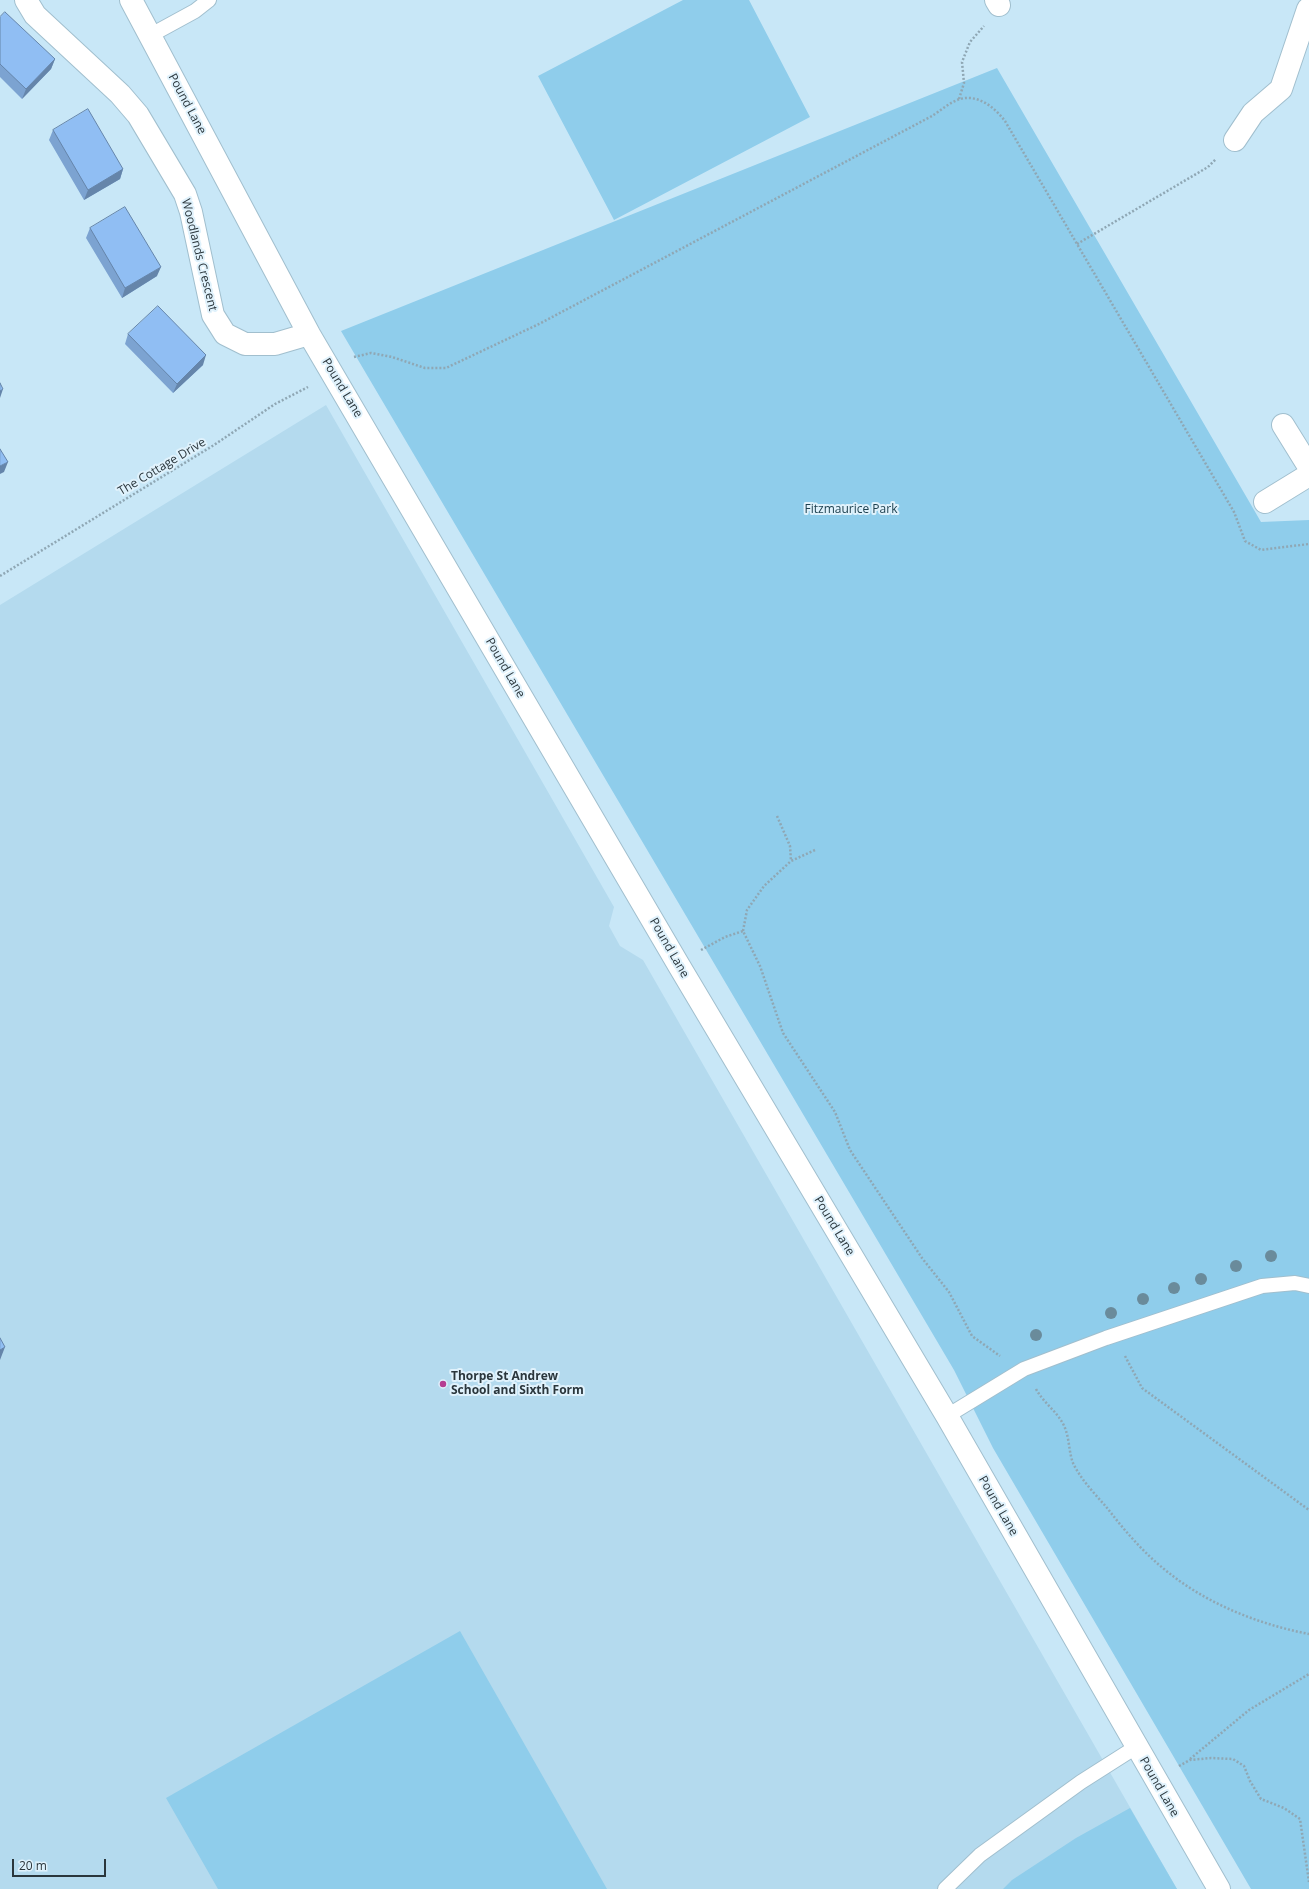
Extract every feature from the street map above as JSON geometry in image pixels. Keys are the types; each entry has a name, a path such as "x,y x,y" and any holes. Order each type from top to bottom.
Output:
{"street":[{"name":"Woodlands Crescent","path":"26,0 35,15 120,94 138,115 185,194 191,212 213,315 225,334 245,344 275,344 309,334"},
{"name":"Pound Lane","path":"131,0 309,334 678,964 947,1416 1219,1889"},
{"path":"1235,140 1253,112 1281,89 1309,8"},
{"path":"1283,424 1309,468"},
{"path":"1266,502 1309,475"}],"lane":[{"path":"151,35 195,11 208,0"},
{"path":"947,1416 1024,1369 1114,1336 1193,1308 1262,1286 1295,1283 1309,1286"},
{"path":"945,1889 980,1855 1081,1782 1136,1747"}],"path":[{"path":"998,2 989,20 970,42 962,62 964,83 959,99 977,99 995,108 1006,122 1234,512 1244,541 1261,550 1309,544"},
{"name":"The Cottage Drive","path":"0,576 214,445 275,404 333,373 349,358 371,353 392,357 424,368 446,368 539,324 932,116 959,99"},
{"path":"1077,244 1208,167 1235,140"},
{"path":"777,816 790,846 791,862"},
{"path":"815,850 791,862 764,886 747,910 743,931 760,966 783,1033 835,1112 850,1150 922,1258 949,1292 972,1336 997,1355 1013,1361 1024,1369 1041,1398 1054,1410 1064,1424 1069,1439 1073,1462 1088,1486 1121,1525 1164,1569 1195,1590 1229,1610 1278,1628 1309,1634"},
{"path":"678,964 725,937 743,931"},
{"path":"1114,1336 1142,1388 1188,1423 1222,1444 1263,1477 1309,1510"},
{"path":"1155,1779 1190,1760 1249,1710 1309,1674"},
{"path":"1190,1760 1211,1758 1233,1759 1244,1766 1250,1781 1262,1799 1284,1808 1300,1819 1309,1882"}],"shaded area":[{"name":"Thorpe St Andrew School and Sixth Form","path":"326,405 614,907 609,926 620,946 643,960 1177,1889 0,1889 0,605"}],"green space":[{"path":"683,0 749,0 810,117 614,220 538,76"},
{"name":"Fitzmaurice Park","path":"997,68 1261,522 1309,520 1309,1889 1251,1889 993,1448 954,1370 341,331"},
{"path":"460,1631 607,1889 218,1889 166,1798"},
{"path":"1130,1808 1177,1889 1003,1889 1012,1880 1076,1838"}],"building":[{"path":"5,12 55,59 26,89 0,64 0,17"},
{"path":"88,109 123,169 88,190 53,130"},
{"path":"125,207 161,267 125,288 90,228"},
{"path":"158,306 206,355 177,384 128,334"},
{"path":"0,383 3,389 0,391"},
{"path":"0,449 8,462 0,466"},
{"path":"0,1338 5,1347 0,1350"}],"place":[{"name":"Thorpe St Andrew School and Sixth Form","path":"443,1384"}]}
